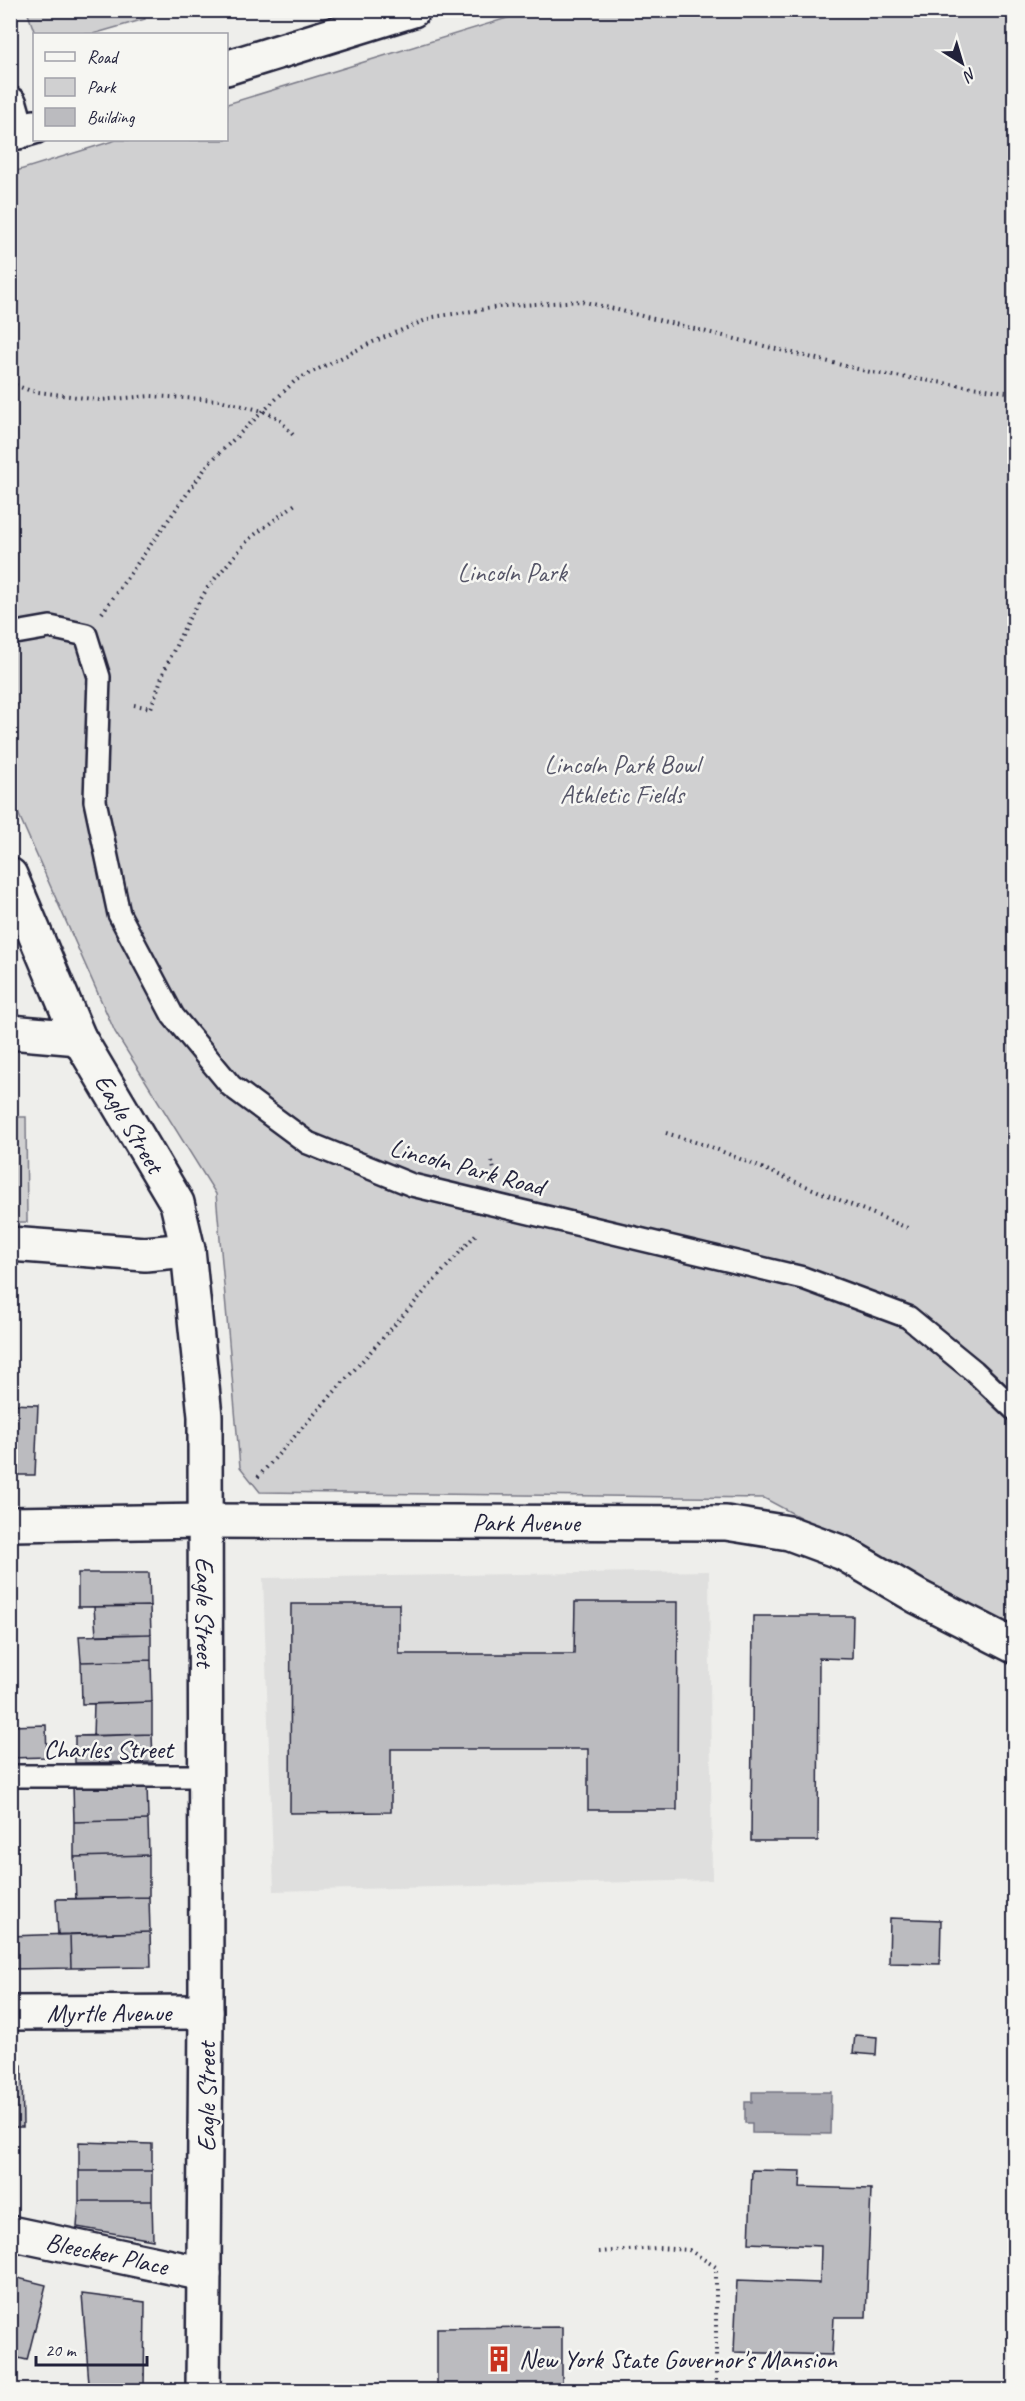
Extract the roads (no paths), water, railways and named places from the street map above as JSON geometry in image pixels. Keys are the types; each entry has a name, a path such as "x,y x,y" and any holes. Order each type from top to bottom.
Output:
{"street":[{"path":"228,67 413,10"},
{"name":"Eagle Street","path":"10,875 79,1038 177,1203 188,1250 205,1416 206,2012 203,2391"},
{"path":"10,1032 79,1038"},
{"path":"10,1244 145,1254 188,1250"},
{"name":"Park Avenue","path":"10,1524 205,1521 726,1522 789,1533 843,1553 918,1597 1014,1647"},
{"name":"Myrtle Avenue","path":"10,2013 206,2012"},
{"name":"Bleecker Place","path":"10,2234 204,2274"}],"lane":[{"name":"Lincoln Park Road","path":"10,634 50,627 86,635 99,677 95,801 119,914 173,1016 231,1086 308,1143 412,1185 803,1278 908,1317 974,1371 1014,1409"},
{"name":"Charles Street","path":"10,1776 205,1776"}],"place":[{"name":"New York State Governor's Mansion","path":"499,2359"}],"park label":[{"name":"Lincoln Park","path":"512,572"},
{"name":"Lincoln Park Bowl Athletic Fields","path":"622,779"}]}
